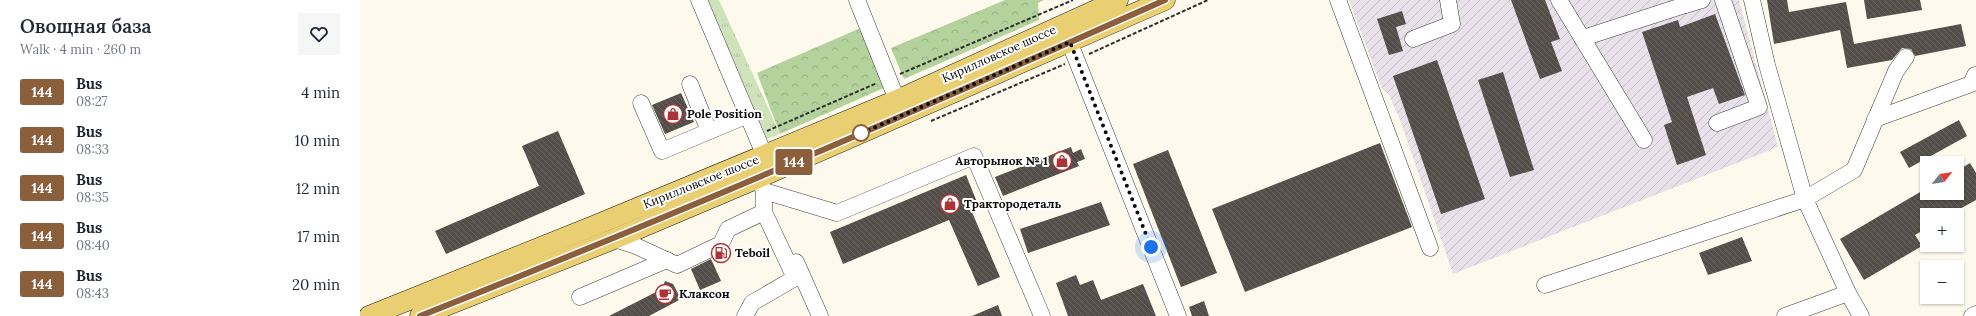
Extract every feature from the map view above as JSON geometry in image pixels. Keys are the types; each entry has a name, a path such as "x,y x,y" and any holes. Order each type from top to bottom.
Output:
{"main road":[{"name":"Кирилловское шоссе","path":"369,316 765,174 897,100 1070,42 1118,0"},
{"name":"Кирилловское шоссе","path":"420,316 614,238 765,174 1165,0"}],"street":[{"path":"699,0 748,114 756,135 765,174 820,316"},
{"path":"857,0 897,100"},
{"path":"1338,0 1430,248"},
{"path":"1413,39 1452,24 1448,0"},
{"path":"1559,0 1644,140"},
{"path":"1582,38 1684,3 1702,0"},
{"path":"1717,123 1759,107 1723,0"},
{"path":"1752,0 1767,65 1805,199 1848,293 1861,316"},
{"path":"1070,42 1178,316"},
{"path":"1545,286 1805,199 1854,170 1896,71 1906,57"},
{"path":"1875,119 1971,84 1975,75"},
{"path":"690,84 709,131"},
{"path":"641,103 662,151 748,114"},
{"path":"765,174 837,213 974,156 1042,316"},
{"path":"745,316 752,303 795,278 764,212 765,174"},
{"path":"614,238 636,246 677,265 721,244 728,228 764,212"},
{"path":"580,297 667,260"},
{"path":"1784,316 1848,293"},
{"path":"360,307 364,316"},
{"path":"1972,316 1976,314"}],"path":[{"path":"756,135 1074,0"},
{"path":"1070,42 1208,0"}],"shaded area":[{"path":"1349,0 1739,0 1778,147 1453,274 1400,120 1389,95 1382,89"}],"green space":[{"path":"706,0 719,0 780,134 767,139"},
{"path":"1005,0 1044,0 1038,3 1039,20 904,79 891,48"},
{"path":"863,27 886,87 780,134 757,73"}],"building":[{"path":"1511,0 1545,0 1560,39 1551,42 1562,71 1540,79"},
{"path":"1767,0 1787,0 1789,12 1846,2 1854,44 1961,24 1966,46 1915,56 1911,49 1902,48 1892,60 1847,68 1840,30 1774,44"},
{"path":"1864,0 1920,0 1922,10 1867,19"},
{"path":"1402,11 1406,24 1396,27 1403,51 1389,55 1377,19"},
{"path":"1715,14 1745,95 1719,104 1713,88 1687,97 1706,155 1677,165 1664,125 1672,122 1642,32 1678,20 1680,27"},
{"path":"1437,60 1485,199 1441,214 1393,76"},
{"path":"1503,72 1534,170 1510,177 1478,80"},
{"name":"Pole Position","path":"681,93 694,122 665,134 652,105"},
{"path":"1959,120 1967,136 1931,156 1920,156 1920,162 1909,168 1900,152"},
{"path":"558,131 585,194 446,254 435,231 539,186 522,146"},
{"path":"1380,143 1412,227 1245,292 1212,209"},
{"path":"1071,147 1073,153 1081,149 1085,159 1077,162 1079,166 1003,196 995,177"},
{"path":"1168,150 1217,273 1181,287 1133,164"},
{"path":"1970,163 1976,173 1976,200 1962,208 1920,208 1920,232 1915,235 1920,243 1920,247 1864,280 1840,239 1920,192 1920,200 1964,200 1964,167"},
{"path":"966,175 979,207 971,210 1000,277 978,286 949,220 843,264 830,232"},
{"path":"1101,202 1110,225 1028,253 1020,229"},
{"path":"1742,237 1752,261 1708,275 1699,253"},
{"path":"711,259 721,281 700,290 691,269"},
{"path":"1076,275 1080,285 1093,280 1101,300 1143,284 1156,316 1068,316 1056,283"},
{"name":"Клаксон","path":"665,281 673,284 681,299 649,316 609,316 662,289"},
{"path":"1204,301 1209,316 1192,316 1189,307"},
{"path":"998,305 1002,316 972,316"}],"bus line":[{"name":"144","path":"420,316 758,178 1165,0"}],"place":[{"name":"Pole Position","path":"673,114"},
{"name":"Авторынок № 1","path":"1062,161"},
{"name":"Трактородеталь","path":"950,204"},
{"name":"Teboil","path":"721,253"},
{"name":"Клаксон","path":"665,294"}],"route":[{"path":"861,133 855,136 1070,42 1151,247"}]}
